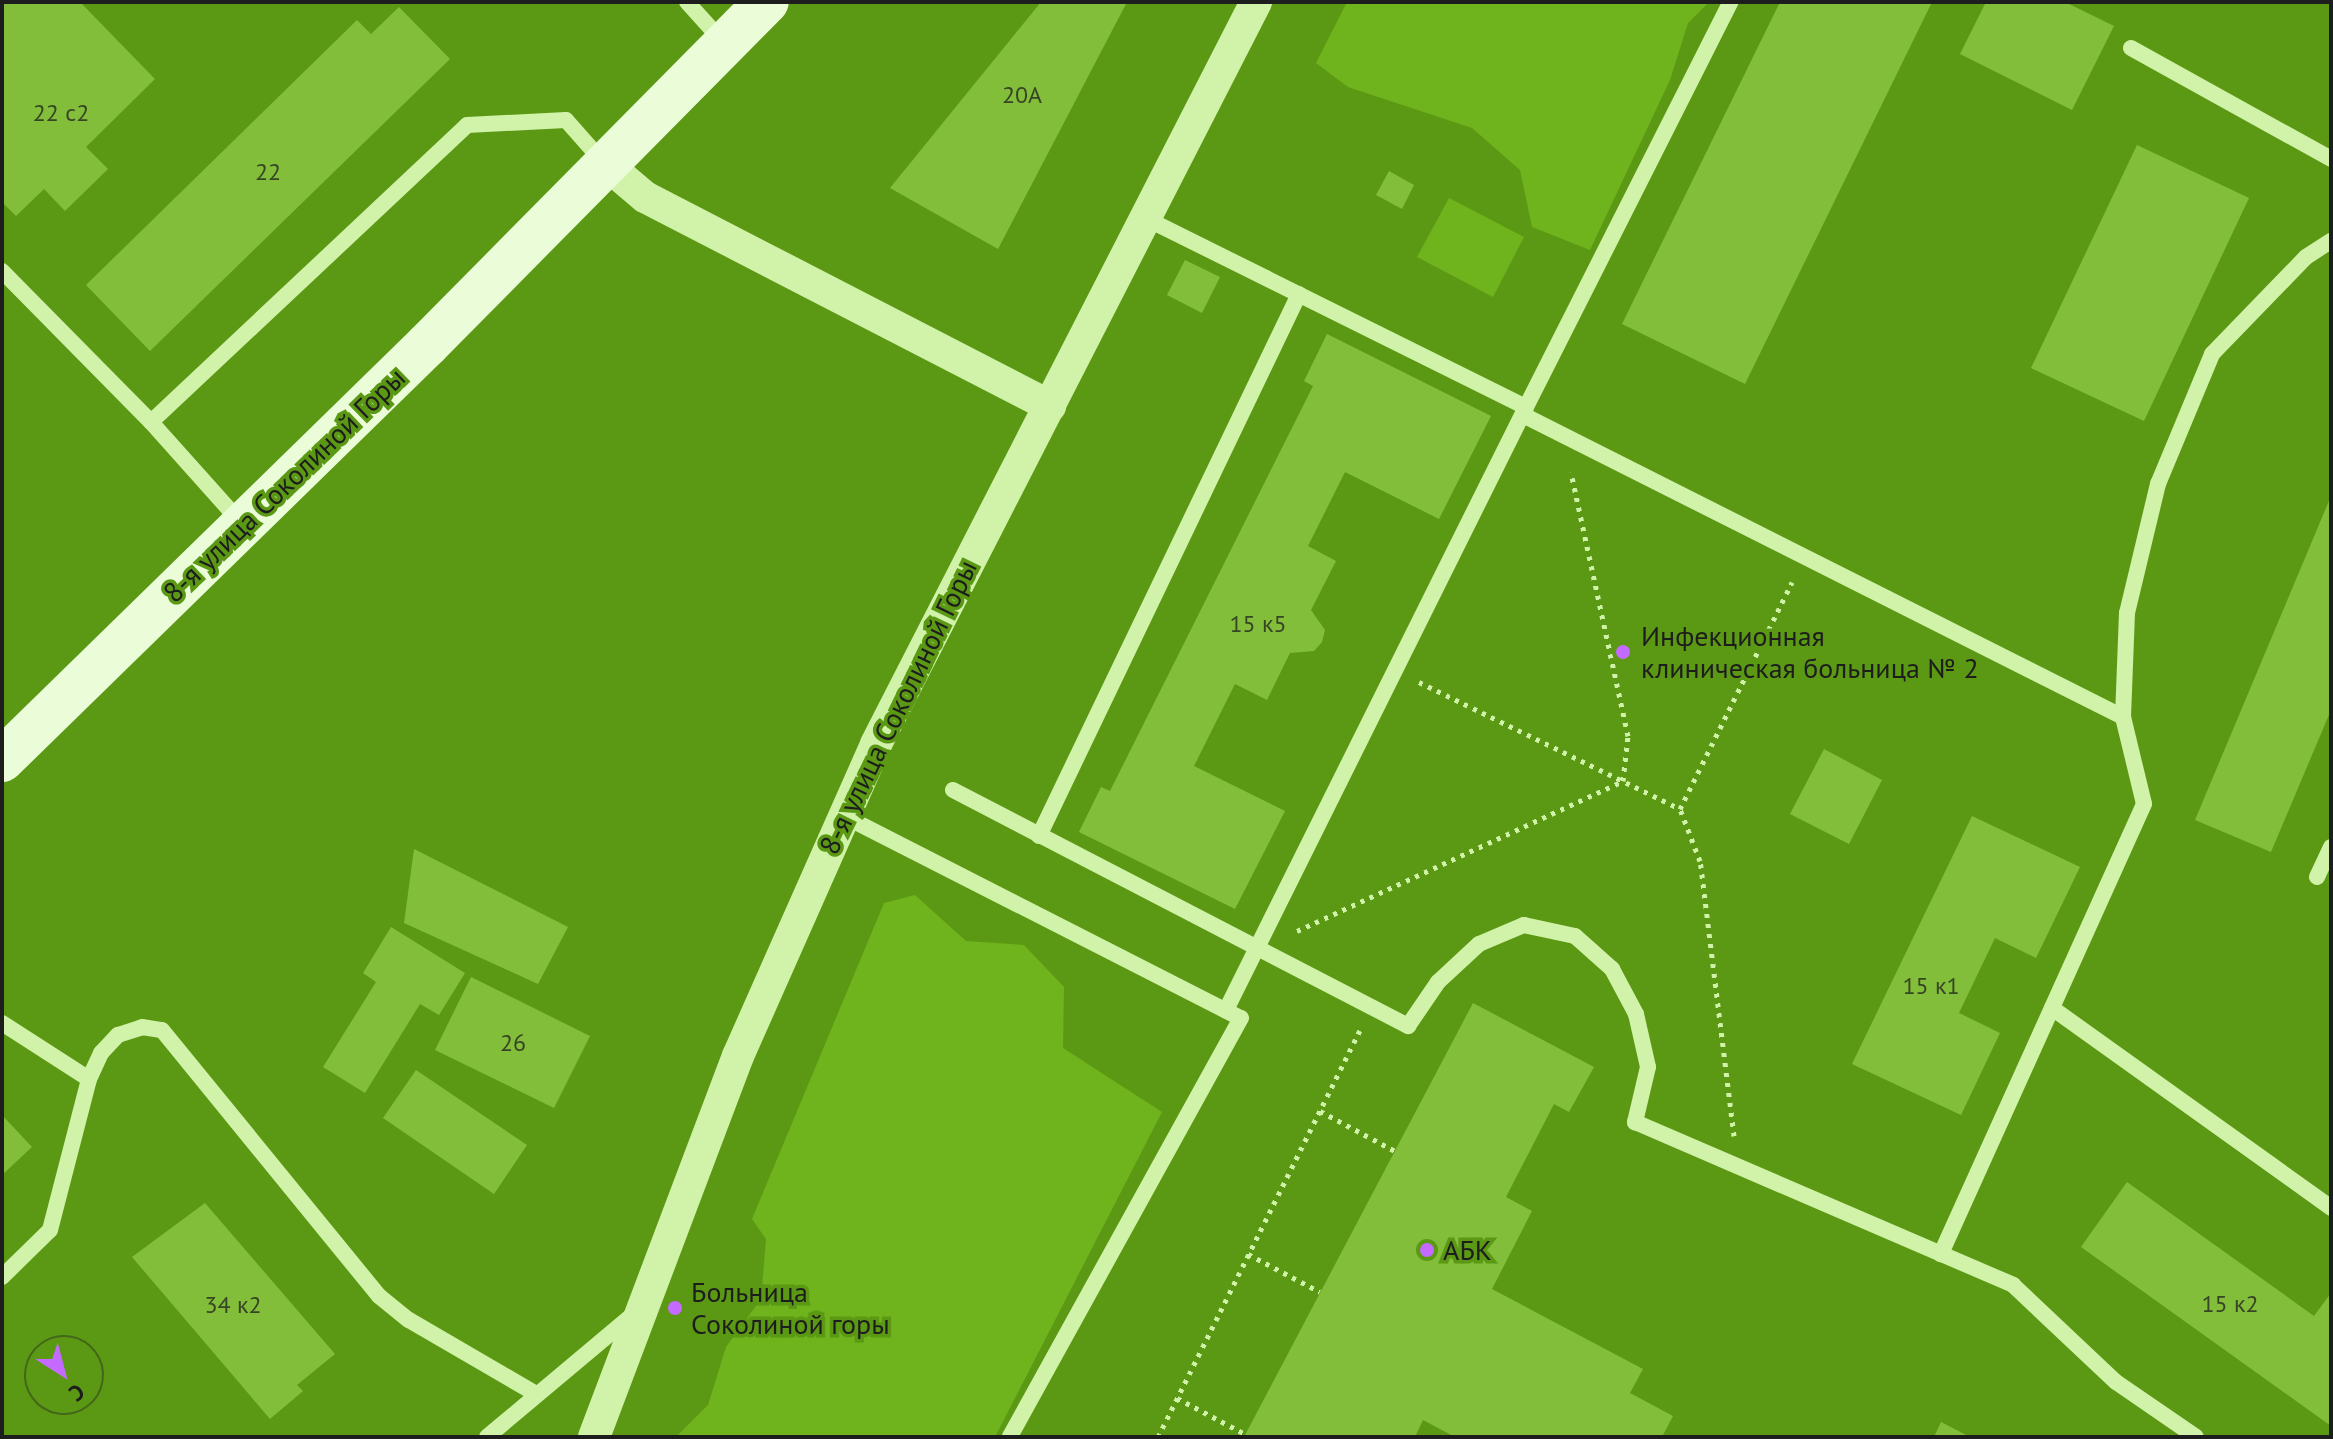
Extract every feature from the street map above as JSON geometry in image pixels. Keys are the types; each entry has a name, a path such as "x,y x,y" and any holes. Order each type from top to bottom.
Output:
{"street":[{"name":"8-я улица Соколиной Горы","path":"2,760 243,525 767,2"},
{"name":"8-я улица Соколиной Горы","path":"594,1437 738,1056 844,816 1256,2"},
{"path":"606,164 645,197 1050,406"}],"lane":[{"path":"687,2 725,44"},
{"path":"1226,1010 1731,2"},
{"path":"2131,48 2331,159"},
{"path":"151,422 467,125 566,120 606,164"},
{"path":"1147,219 1299,294 1803,559 2123,717"},
{"path":"1941,1254 2144,804 2123,717 2127,613 2154,498 2212,354 2306,257 2331,241"},
{"path":"2,271 151,422 243,525"},
{"path":"1039,836 1299,294"},
{"path":"953,790 1255,950 1408,1026 1438,982 1479,944 1524,925 1575,936 1612,969 1636,1014 1648,1067 1635,1122 2013,1285 2116,1382 2196,1437"},
{"path":"844,816 1241,1018 1010,1437"},
{"path":"2317,877 2331,847"},
{"path":"2052,1008 2331,1208"},
{"path":"2,1023 89,1079"},
{"path":"2,1277 50,1230 89,1079 118,1035 142,1027 162,1030 379,1296 409,1320 536,1394"},
{"path":"487,1437 536,1394 608,1341 650,1289"}],"path":[{"path":"1564,436 1628,736 1623,781"},
{"path":"1680,809 1803,559"},
{"path":"1395,671 1680,809 1700,861 1738,1167"},
{"path":"1255,950 1623,781"},
{"path":"1158,1437 1371,1008"},
{"path":"1320,1111 1395,1151"},
{"path":"1248,1254 1320,1292"},
{"path":"1177,1398 1245,1434"}],"green space":[{"path":"1347,2 1709,2 1688,23 1670,80 1590,250 1532,227 1520,170 1472,128 1348,87 1316,63"},
{"path":"1449,198 1524,237 1493,297 1417,257"},
{"path":"915,895 966,941 1024,945 1064,987 1063,1048 1162,1112 995,1437 676,1437 708,1405 726,1347 761,1299 766,1239 752,1219 884,903"}],"building":[{"path":"2,2 80,2 155,79 86,147 108,169 65,211 44,189 16,216 2,202"},
{"path":"1041,2 1127,2 998,249 890,188"},
{"path":"1780,2 1932,2 1745,384 1622,324"},
{"path":"1986,2 2065,2 2114,26 2072,110 1960,54"},
{"path":"399,7 450,59 150,351 86,285 357,20 371,34"},
{"path":"2137,145 2249,198 2144,421 2031,368"},
{"path":"1389,171 1414,185 1402,209 1376,195"},
{"path":"1185,260 1220,277 1202,313 1167,295"},
{"path":"1327,334 1491,416 1439,519 1345,472 1308,546 1336,561 1311,610 1325,630 1322,642 1314,651 1290,653 1267,700 1235,684 1194,766 1285,811 1235,909 1079,832 1101,787 1110,791 1313,386 1304,381"},
{"path":"2331,496 2331,710 2271,852 2195,820"},
{"path":"1824,749 1882,780 1849,844 1790,814"},
{"path":"1972,816 2080,867 2036,958 1995,938 1959,1013 2000,1033 1961,1115 1852,1064"},
{"path":"414,849 568,927 538,984 404,923"},
{"path":"391,927 465,973 439,1015 420,1004 365,1093 323,1067 376,982 363,973"},
{"path":"471,977 590,1036 554,1108 435,1050"},
{"name":"АБК","path":"1473,1003 1594,1067 1569,1112 1554,1104 1506,1197 1532,1211 1492,1289 1643,1369 1630,1393 1673,1416 1662,1437 1455,1437 1423,1420 1415,1437 1244,1437"},
{"path":"416,1070 527,1145 494,1194 383,1118"},
{"path":"2,1115 32,1147 2,1175"},
{"path":"2127,1182 2314,1316 2331,1293 2331,1426 2081,1247"},
{"path":"205,1203 335,1354 297,1385 303,1391 270,1419 132,1257"},
{"path":"1941,1422 1970,1437 1934,1437"}],"place":[{"name":"Инфекционная клиническая больница № 2","path":"1623,652"},
{"name":"АБК","path":"1427,1250"},
{"name":"Больница Соколиной горы","path":"675,1308"}]}
